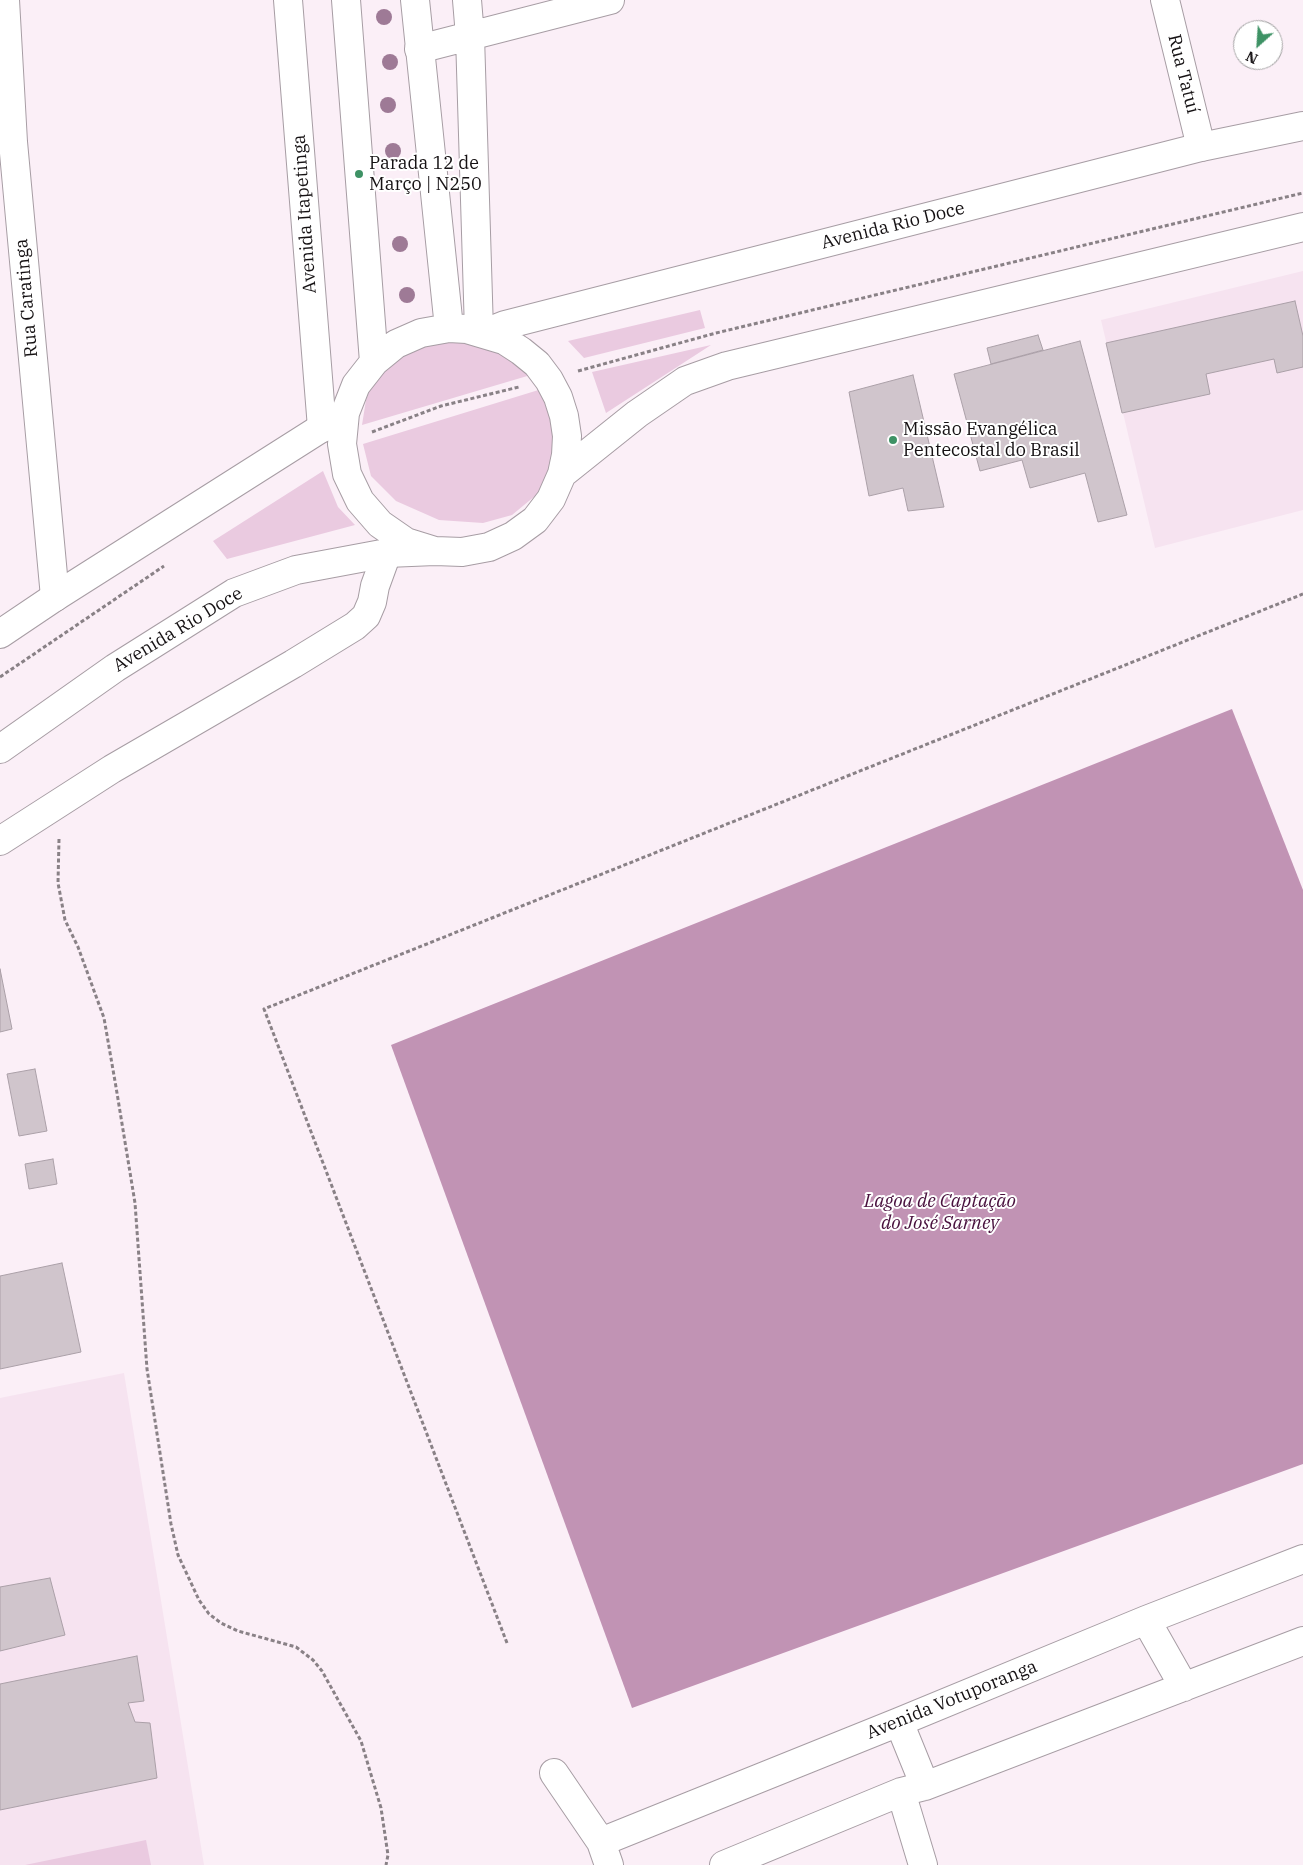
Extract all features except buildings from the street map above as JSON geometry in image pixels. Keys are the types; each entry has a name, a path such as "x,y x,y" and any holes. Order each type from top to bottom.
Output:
{"main road":[{"name":"Rua Caratinga","path":"5,0 6,143 55,596"},
{"name":"Avenida Itapetinga","path":"288,0 322,428"},
{"path":"346,0 374,362"},
{"path":"415,0 449,328"},
{"path":"467,0 482,332"},
{"path":"419,49 610,0"},
{"name":"Rua Tatuí","path":"1165,0 1201,147"},
{"name":"Avenida Rio Doce","path":"482,332 514,322 1201,147 1303,126"},
{"name":"Avenida Rio Doce","path":"562,474 637,414 685,381 727,366 1303,227"},
{"name":"Avenida Rio Doce","path":"0,749 115,668 234,593 296,570 387,553 462,552 489,547 513,536 535,520 551,499 562,474 566,455 567,436 564,416 558,398 549,380 537,364 521,350 504,340 467,329 449,328 421,333 396,344 374,362 356,385 345,413 342,444 347,474 360,502 380,524 406,542 435,551"},
{"path":"0,634 55,596 345,413"},
{"path":"0,841 112,769 294,664 354,626 366,616 372,602 374,586 387,553"},
{"name":"Avenida Votuporanga","path":"605,1853 899,1722 1146,1620 1303,1559"},
{"path":"1146,1620 1184,1687"},
{"path":"724,1865 913,1789 1303,1641"},
{"path":"899,1722 913,1789 923,1865"},
{"path":"554,1773 605,1853"}],"path":[{"path":"507,1643 264,1009 1303,594"},
{"path":"60,802 58,883 65,920 78,947 104,1018 135,1204 147,1369 171,1524 178,1555 199,1600 209,1614 221,1623 238,1631 296,1647 313,1660 322,1671 361,1741 381,1808 388,1855 386,1865"}],"shaded area":[{"path":"1303,271 1303,510 1155,548 1101,320"},
{"path":"700,310 705,328 584,358 568,341"},
{"path":"434,338 496,344 534,374 362,425 366,400 376,374 394,357"},
{"path":"711,345 606,413 592,372"},
{"path":"545,388 554,412 554,457 541,491 512,515 483,523 439,520 396,501 371,476 363,444"},
{"path":"323,471 338,507 355,525 227,559 213,541"},
{"path":"124,1373 204,1865 0,1865 0,1398"},
{"path":"146,1840 151,1865 25,1865"}],"water":[{"name":"Lagoa de Captação do José Sarney","path":"1232,709 1303,890 1303,1464 632,1708 391,1045"}],"place":[{"name":"Parada 12 de Março | N250","path":"359,174"},
{"name":"Missão Evangélica Pentecostal do Brasil","path":"893,440"}]}
